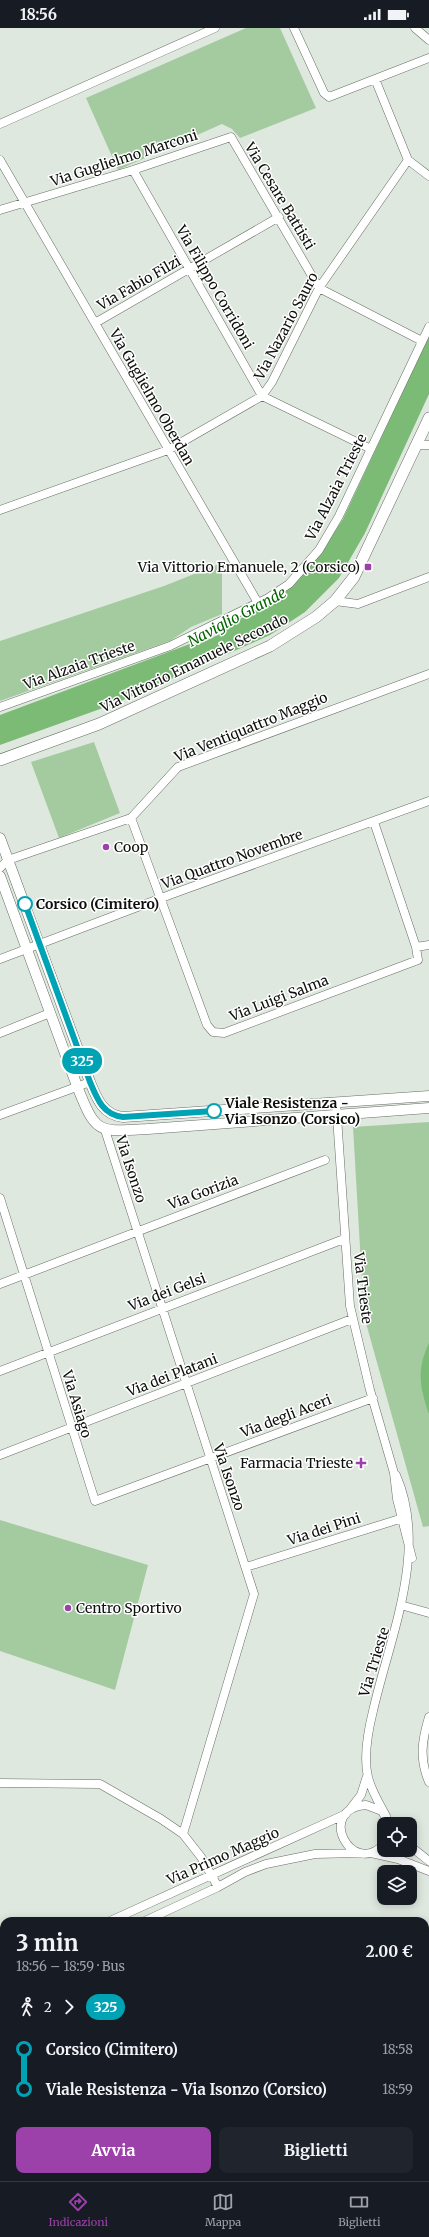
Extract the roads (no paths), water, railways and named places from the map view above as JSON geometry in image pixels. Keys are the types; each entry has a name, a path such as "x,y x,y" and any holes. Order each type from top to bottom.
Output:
{"main road":[{"name":"Via Vittorio Emanuele Secondo","path":"5,758 99,724 270,646 298,630 335,601 354,577 428,423"}],"street":[{"path":"0,124 215,28"},
{"path":"294,28 324,93 328,97 429,58"},
{"path":"415,28 429,40"},
{"path":"375,79 408,160 429,176"},
{"name":"Via Guglielmo Marconi","path":"0,210 133,170 231,137"},
{"name":"Via Cesare Battisti","path":"231,137 319,288"},
{"name":"Via Guglielmo Oberdan","path":"0,160 258,603"},
{"name":"Via Nazario Sauro","path":"0,510 168,450 262,396 272,382 319,288 408,160"},
{"name":"Via Filippo Corridoni","path":"133,170 262,396"},
{"name":"Via Fabio Filzi","path":"95,323 279,217"},
{"path":"319,288 422,341"},
{"name":"Via Alzaia Trieste","path":"0,707 170,646 258,603 289,584 319,550 339,516 429,327"},
{"path":"262,396 371,449"},
{"path":"417,445 429,445"},
{"path":"335,601 358,604 429,577"},
{"name":"Via Ventiquattro Maggio","path":"8,860 131,818 178,767 429,674"},
{"path":"0,766 5,758"},
{"name":"Via Quattro Novembre","path":"0,960 162,898 429,801"},
{"name":"Via Luigi Salma","path":"131,818 208,1025 213,1032 224,1033 418,960 416,947"},
{"path":"374,822 416,947 429,945"},
{"path":"0,838 90,1082 102,1107 111,1114 123,1117 429,1096"},
{"path":"0,868 8,860"},
{"path":"0,876 77,1086 91,1120 105,1130 148,1129 429,1108"},
{"path":"0,1032 50,1013"},
{"path":"0,1115 90,1082"},
{"name":"Via Trieste","path":"336,1102 344,1239 348,1293 352,1319 372,1398 394,1472 397,1499 412,1558"},
{"name":"Via Isonzo","path":"105,1130 209,1459 254,1594 183,1834"},
{"name":"Via Gorizia","path":"0,1284 325,1160"},
{"name":"Via Asiago","path":"0,1199 95,1501 209,1459"},
{"name":"Via dei Gelsi","path":"0,1371 344,1239"},
{"name":"Via dei Platani","path":"0,1454 352,1319"},
{"name":"Via degli Aceri","path":"209,1459 372,1398"},
{"name":"Via Trieste","path":"348,1812 361,1795 367,1775 369,1730 376,1700 411,1580 412,1558 410,1515 405,1492 394,1472"},
{"name":"Via dei Pini","path":"246,1567 410,1515"},
{"path":"404,1606 429,1613"},
{"path":"429,1717 423,1739 422,1756 424,1772 429,1782"},
{"name":"Via Trieste","path":"367,1775 386,1817"},
{"path":"0,1783 100,1784 161,1819 183,1834 212,1875 218,1887"},
{"name":"Via Primo Maggio","path":"119,1917 366,1804 377,1808 385,1817"},
{"path":"348,1812 340,1829 342,1837 345,1844 359,1853"},
{"path":"371,1853 377,1849"},
{"path":"417,1852 429,1861"},
{"name":"Via Primo Maggio","path":"154,1917 218,1887 245,1872 277,1861 315,1854 371,1853 398,1859 429,1871"}],"place":[{"name":"Via Vittorio Emanuele, 2 (Corsico)","path":"368,567"},
{"name":"Coop","path":"106,847"},
{"name":"Corsico (Cimitero)","path":"25,904"},
{"name":"Viale Resistenza - Via Isonzo (Corsico)","path":"214,1111"},
{"name":"Farmacia Trieste","path":"361,1463"},
{"name":"Centro Sportivo","path":"68,1608"}],"water label":[{"name":"Naviglio Grande","path":"237,617"}]}
